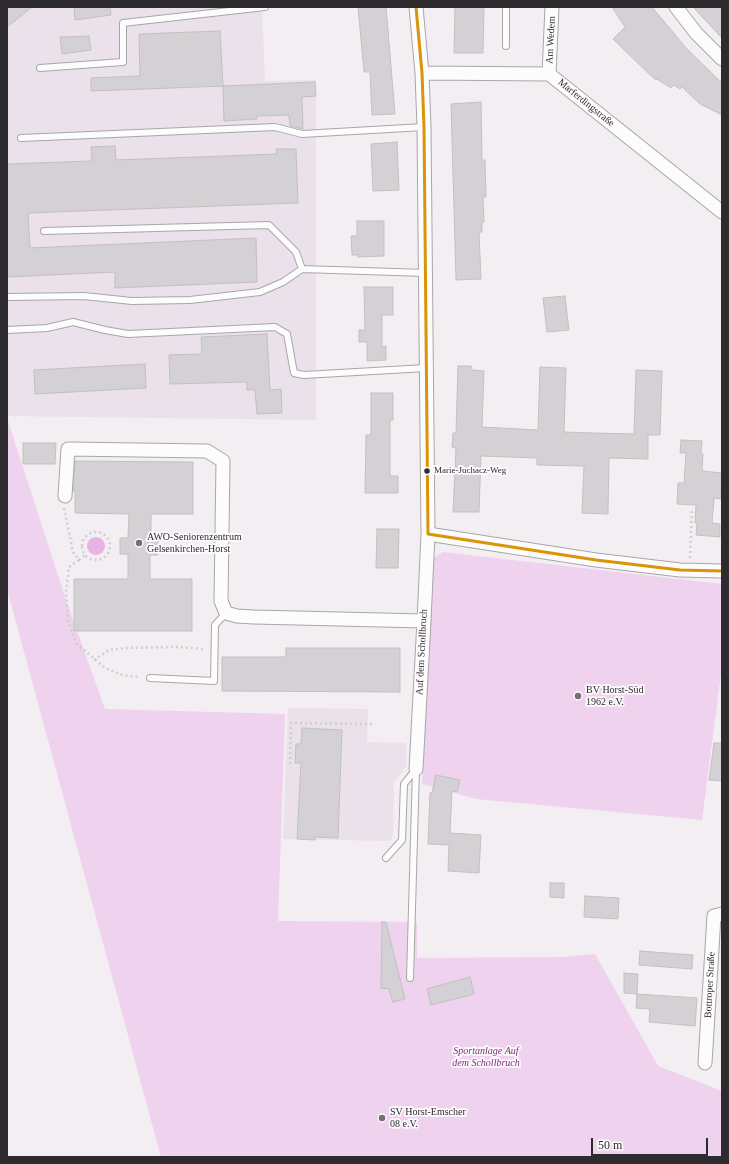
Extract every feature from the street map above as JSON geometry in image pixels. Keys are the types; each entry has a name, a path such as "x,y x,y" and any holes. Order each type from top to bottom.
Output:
{"street":[{"name":"Auf dem Schollbruch","path":"416,7 422,73 424,127 428,534 416,769"},
{"name":"Am Wedem","path":"549,74 552,7"},
{"path":"676,7 696,33 722,59"},
{"name":"Marferdingstraße","path":"422,73 549,74 722,212"},
{"path":"65,496 68,449 207,451 223,461 221,602 226,613 237,616 254,617 424,621"},
{"path":"428,534 596,560 689,570 722,571"},
{"name":"Bottroper Straße","path":"705,1063 714,916 722,914"}],"lane":[{"path":"40,68 123,62 123,23 265,7"},
{"path":"506,7 506,46"},
{"path":"21,138 275,127 302,134 424,127"},
{"path":"44,231 269,225 296,252 302,269"},
{"path":"7,297 84,296 132,301 190,300 260,292 283,282 302,269 426,273"},
{"path":"7,330 47,328 73,322 128,334 275,327 287,334 294,373 304,375 426,368"},
{"path":"150,678 214,681 215,625 226,613"},
{"path":"386,858 402,840 404,784 416,769"},
{"path":"410,978 416,769"}],"path":[{"path":"65,496 63,509 66,525 73,552 79,560"},
{"path":"689,570 692,509"},
{"path":"94,532 105,536 110,546 105,556 95,560 85,555 82,549 82,544 84,538 88,534 94,532"},
{"path":"158,547 222,547"},
{"path":"85,555 70,567 66,592 68,620 76,643 105,668 122,675 150,678"},
{"path":"94,660 110,650 124,648 178,647 215,649"},
{"path":"290,764 291,723 372,724"}],"shaded area":[{"path":"7,7 262,7 265,81 316,80 316,420 7,416"},
{"path":"96,537 100,538 104,542 104,550 100,554 96,555 92,554 88,550 87,546 88,542 92,538"},
{"path":"288,708 368,709 367,742 406,743 406,766 394,783 393,835 390,841 283,839"}],"green space":[{"name":"Sportanlage Auf dem Schollbruch","path":"7,418 67,603 105,709 285,714 278,921 417,922 417,958 564,957 595,954 658,1066 722,1091 722,1157 161,1157 7,589"},
{"name":"BV Horst-Süd 1962 e.V.","path":"443,552 722,584 722,666 702,820 476,799 422,784 433,558"}],"building":[{"path":"7,7 32,7 7,27"},
{"path":"74,7 110,7 111,15 75,20"},
{"path":"358,7 386,7 395,114 372,115 370,72 364,72"},
{"path":"455,7 484,7 483,53 454,53"},
{"path":"612,7 652,7 687,49 722,83 722,115 700,104 682,87 680,89 674,85 671,88 657,79 656,80 613,39 625,27"},
{"path":"693,7 722,7 722,38"},
{"path":"220,31 223,86 91,91 91,78 140,76 139,34"},
{"path":"89,36 91,50 62,54 60,37"},
{"path":"315,82 316,96 302,97 303,129 290,126 289,115 257,116 257,119 224,121 223,86"},
{"path":"481,102 482,160 485,160 486,197 483,197 484,222 482,222 482,232 479,232 481,279 456,280 451,104"},
{"path":"397,142 399,190 373,191 371,144"},
{"path":"115,146 116,160 277,154 276,149 296,149 298,203 28,213 30,248 256,238 257,282 115,288 115,272 7,277 7,164 92,161 91,147"},
{"path":"357,221 384,221 384,256 358,257 358,255 352,255 351,236 357,236"},
{"path":"364,287 393,287 393,315 382,315 382,347 386,346 386,360 367,361 367,342 359,342 359,330 365,330"},
{"path":"565,296 569,330 547,332 543,298"},
{"path":"267,334 270,390 281,389 282,413 257,414 255,390 247,390 247,382 170,384 169,355 202,354 201,337"},
{"path":"145,364 146,388 35,394 34,370"},
{"path":"458,366 471,366 472,370 484,371 482,427 538,430 540,367 566,368 564,432 593,433 634,434 636,370 662,371 660,435 648,435 648,459 609,458 608,514 582,513 584,466 537,465 537,458 481,456 479,512 453,512 456,448 452,447 453,433 456,433"},
{"path":"371,393 393,393 393,420 390,420 390,476 398,476 398,493 365,493 366,435 371,435"},
{"path":"681,440 702,441 702,471 722,473 721,499 714,498 712,523 720,524 720,537 696,535 696,505 677,504 678,483 684,483 686,453 680,453"},
{"path":"23,443 56,443 55,464 23,464"},
{"name":"AWO-Seniorenzentrum Gelsenkirchen-Horst","path":"75,461 193,462 193,514 151,514 151,538 158,538 158,555 150,555 150,579 192,579 192,631 74,631 74,579 128,579 128,554 120,554 120,538 128,538 129,514 75,513 75,491 73,491"},
{"path":"377,529 399,529 398,568 376,568"},
{"path":"286,648 400,648 400,692 222,691 222,657 286,657"},
{"path":"302,728 342,730 338,838 315,837 315,840 297,839 301,763 295,763 296,744 301,744"},
{"path":"714,743 722,743 722,781 709,780"},
{"path":"436,775 460,780 457,792 452,791 450,833 481,835 479,873 448,871 449,845 428,844 430,793 432,793"},
{"path":"550,883 564,883 564,898 550,897"},
{"path":"585,896 619,898 618,919 584,917"},
{"path":"382,922 386,922 405,999 393,1002 389,989 381,988"},
{"path":"640,951 693,955 692,969 639,965"},
{"path":"624,973 638,974 637,994 624,993"},
{"path":"470,977 474,994 431,1005 427,989"},
{"path":"637,994 697,998 695,1026 649,1022 650,1009 636,1008"}],"transit line":[{"path":"416,7 422,73 424,127 428,534"},
{"path":"428,534 596,560 680,570 722,571"}],"place":[{"name":"Marie-Juchacz-Weg","path":"427,471"},
{"name":"AWO-Seniorenzentrum Gelsenkirchen-Horst","path":"139,543"},
{"name":"BV Horst-Süd 1962 e.V.","path":"578,696"},
{"name":"SV Horst-Emscher 08 e.V.","path":"382,1118"}]}
